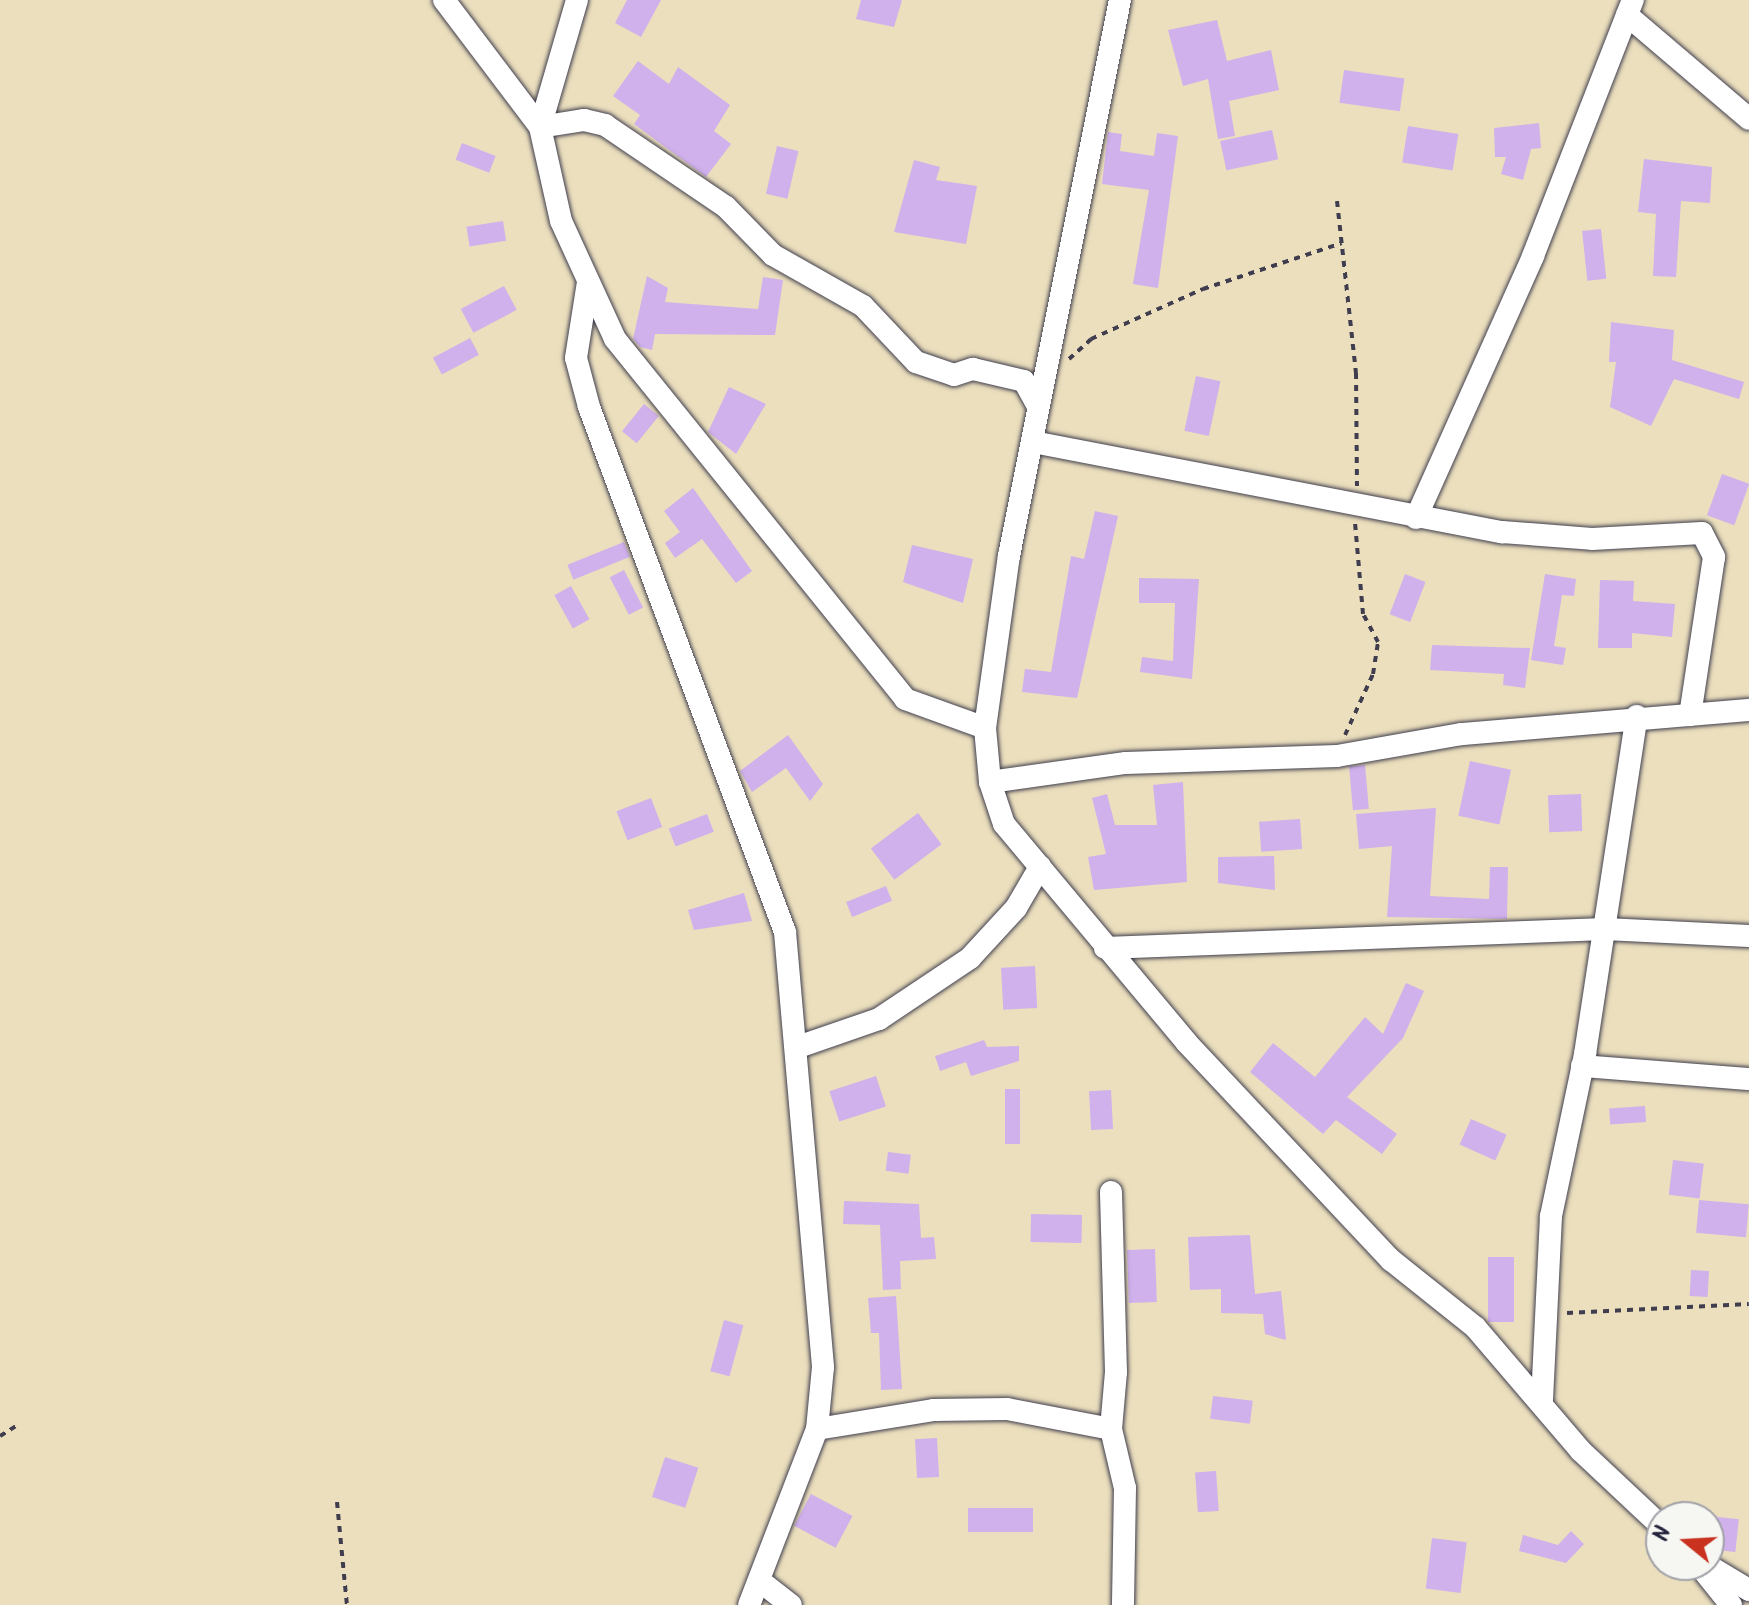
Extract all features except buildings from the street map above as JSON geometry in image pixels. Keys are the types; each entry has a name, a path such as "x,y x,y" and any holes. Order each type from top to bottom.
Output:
{"street":[{"path":"444,0 540,127 561,221 615,339 905,699 985,728"},
{"path":"540,127 577,0"},
{"path":"1120,0 1038,406 985,728 990,782 1004,824 1105,948 1327,1193 1391,1260 1475,1327 1542,1400 1581,1451 1645,1511"},
{"path":"1416,518 1533,256 1630,7 1749,119"},
{"path":"540,127 584,120 605,125 726,207 773,255 863,306 916,362 954,375 973,369 1024,381 1038,406"},
{"path":"588,282 576,358 589,407 785,932 821,1320 817,1429 749,1605"},
{"path":"1033,442 1416,518 1592,539 1702,533 1714,557 1690,715"},
{"path":"990,782 1126,763 1337,756 1637,716 1749,710"},
{"path":"1542,1400 1551,1216 1582,1066 1637,716"},
{"path":"798,1047 879,1019 970,958 1016,908 1040,867"},
{"path":"1105,948 1605,929 1749,936"},
{"path":"1582,1066 1749,1079"},
{"path":"1111,1192 1116,1372 1111,1429 1125,1488 1123,1605"},
{"path":"817,1429 934,1410 1007,1409 1111,1429"},
{"path":"1725,1576 1749,1590"},
{"path":"760,1581 791,1605"},
{"path":"1712,1581 1731,1605"}],"path":[{"path":"1043,381 1091,339 1203,289 1343,243"},
{"path":"1545,1315 1749,1304"},
{"path":"0,1436 19,1424"},
{"path":"337,1502 347,1605"}]}
